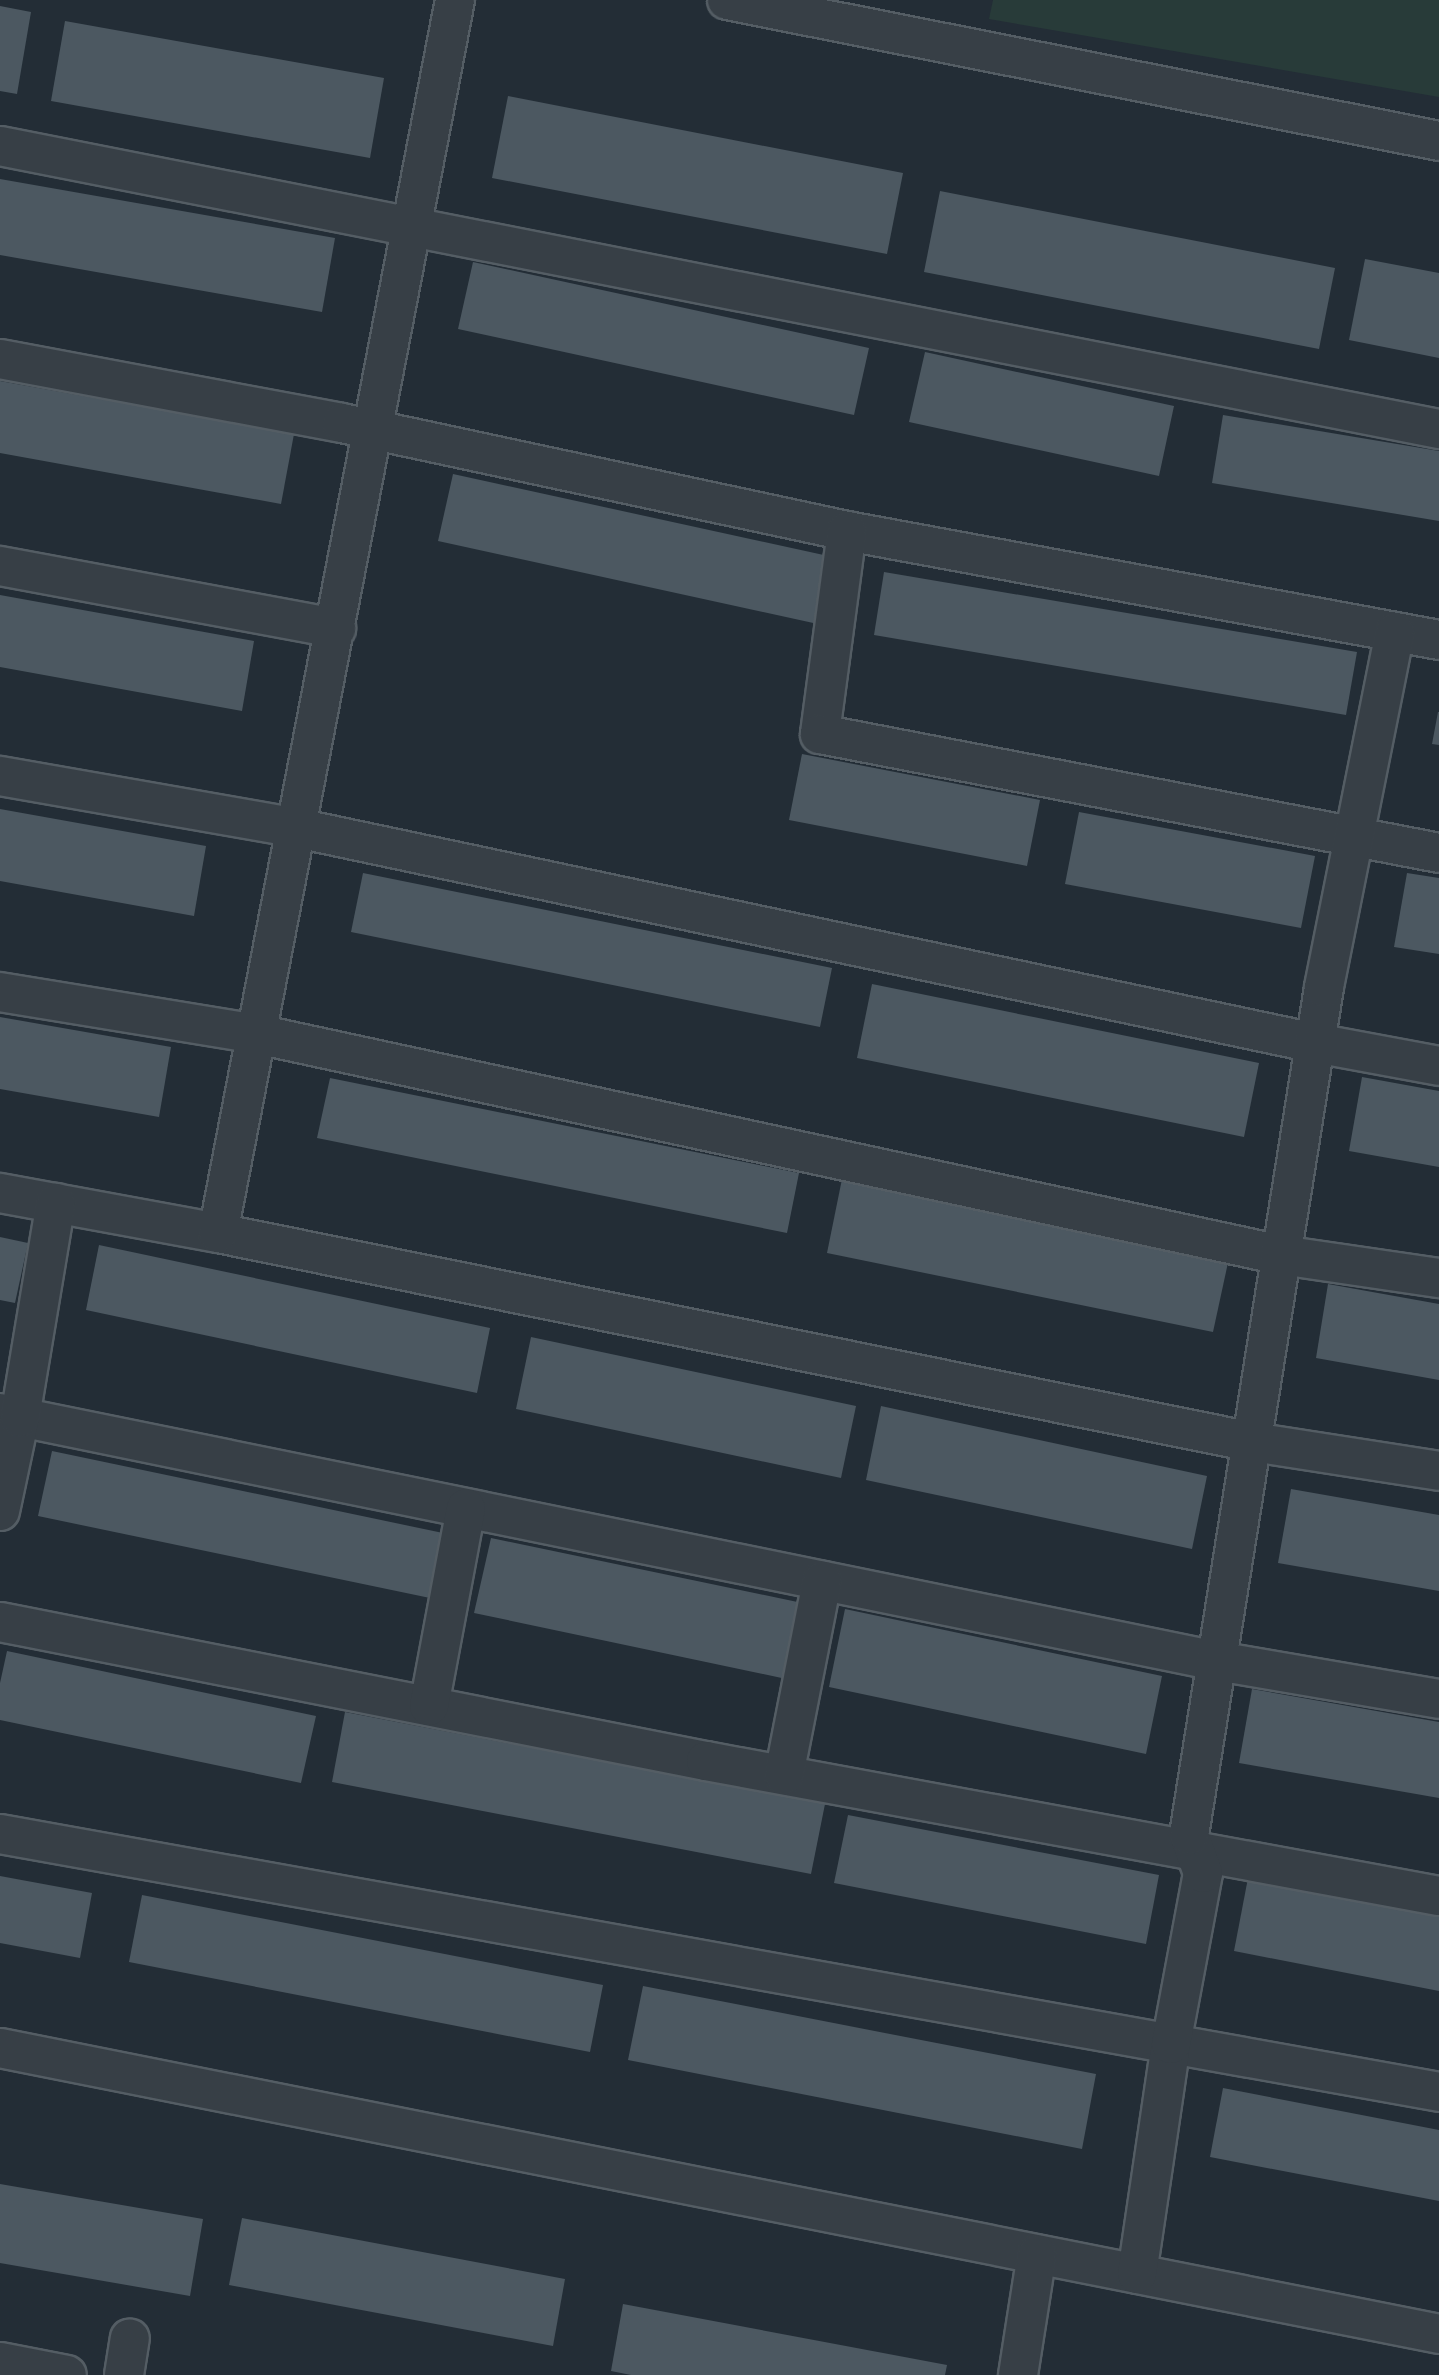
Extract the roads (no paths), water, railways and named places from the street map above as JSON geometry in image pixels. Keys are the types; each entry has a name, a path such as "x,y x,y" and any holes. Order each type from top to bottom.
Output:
{"street":[{"path":"218,1233 455,0"},
{"path":"727,0 1439,141"},
{"path":"0,146 1439,429"},
{"path":"0,359 374,430 847,531 1439,640"},
{"path":"847,531 820,734 1439,853"},
{"path":"0,566 336,628"},
{"path":"1137,2274 1171,2043 1203,1873 1189,1835 1315,1043 1395,632"},
{"path":"0,776 297,828 1315,1043 1439,1066"},
{"path":"0,992 257,1034 1281,1255 1439,1278"},
{"path":"0,1193 218,1233 1251,1442 1439,1471"},
{"path":"0,1511 10,1415 56,1203"},
{"path":"10,1415 1217,1661 1439,1699"},
{"path":"429,1706 466,1508"},
{"path":"784,1775 822,1581"},
{"path":"0,1622 784,1775 1439,1896"},
{"path":"0,1834 1439,2092"},
{"path":"0,2048 1439,2334"},
{"path":"1018,2375 1037,2254"},
{"path":"124,2375 130,2338"},
{"path":"0,2362 67,2375"}]}
